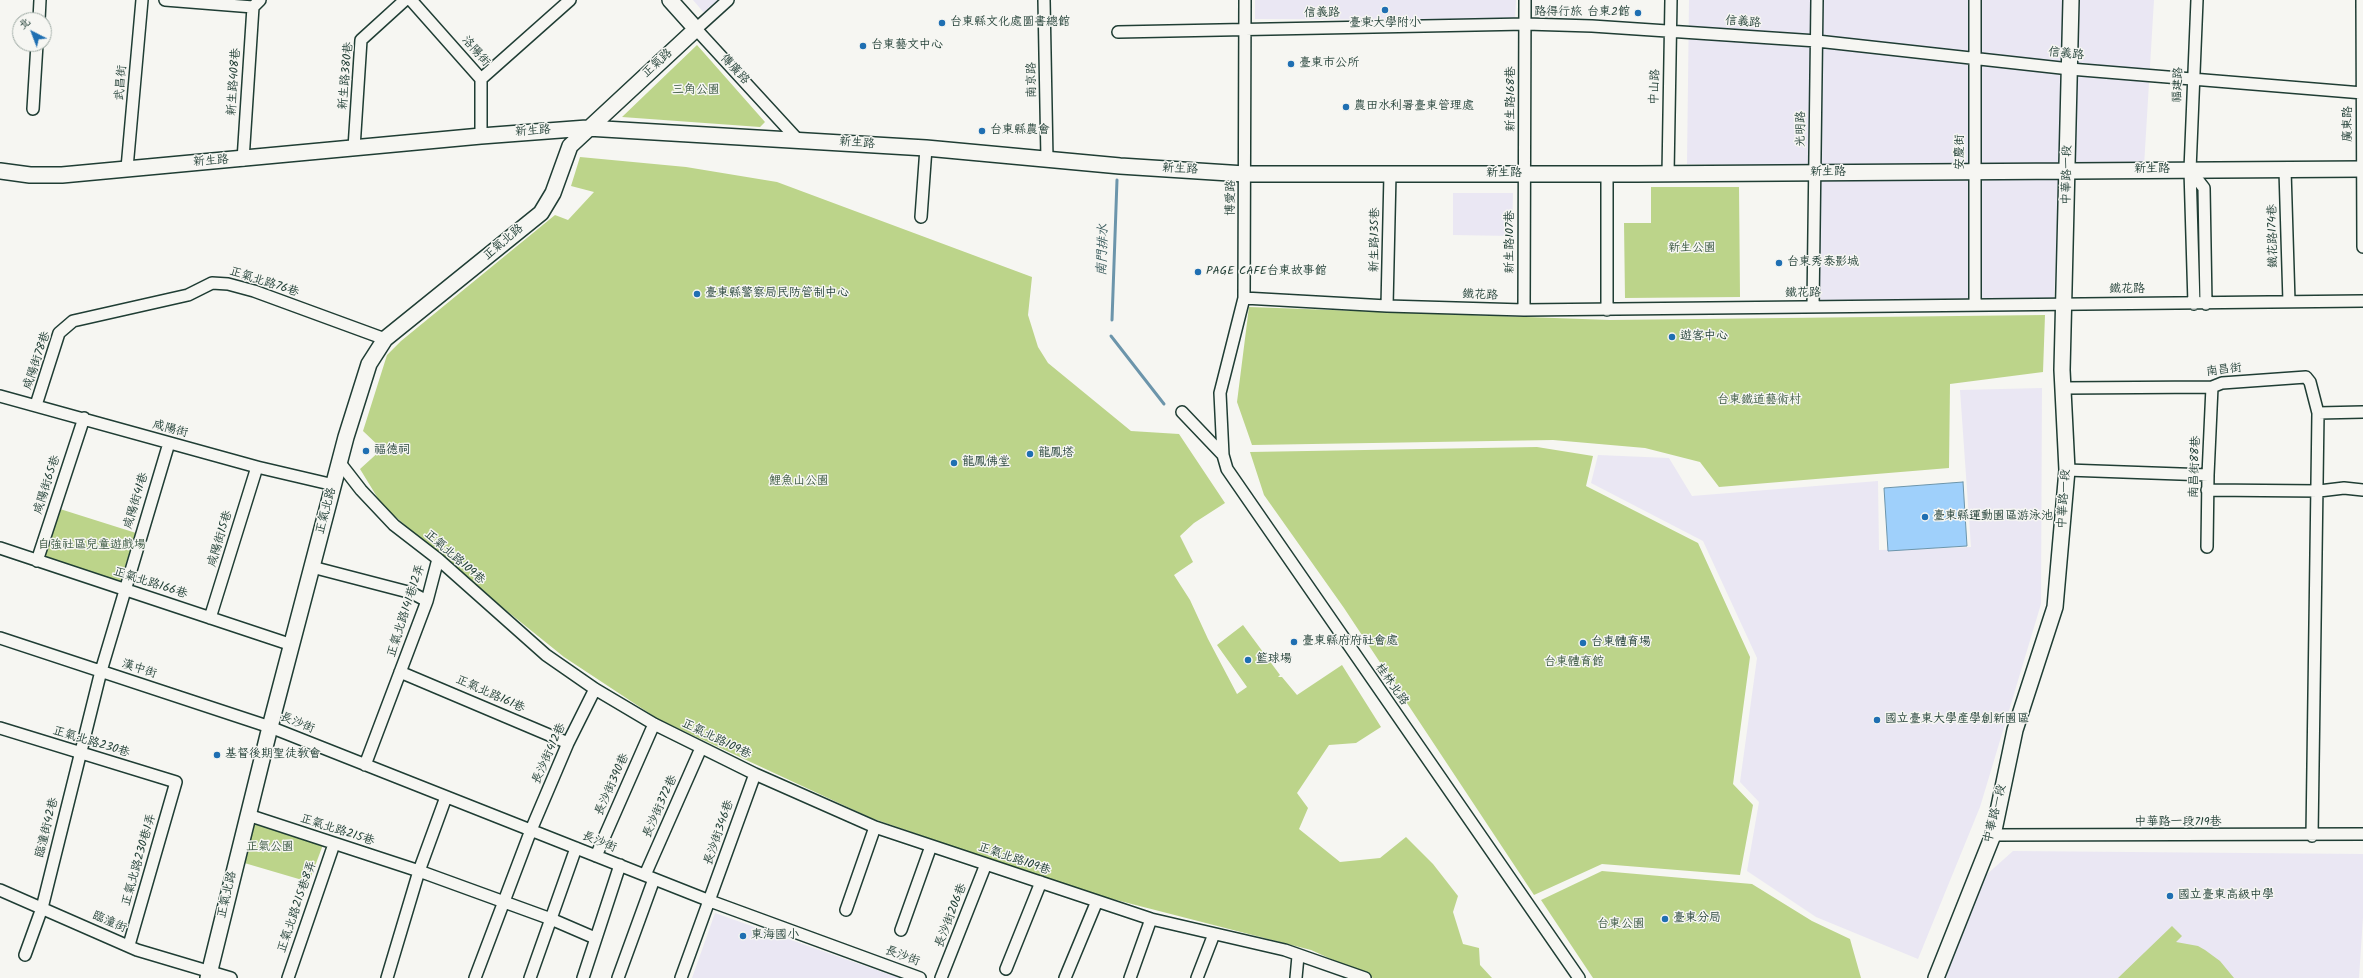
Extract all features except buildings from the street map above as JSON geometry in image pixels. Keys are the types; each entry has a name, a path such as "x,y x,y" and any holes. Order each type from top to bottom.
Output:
{"street":[{"path":"39,12 40,0"},
{"name":"武昌街","path":"127,168 142,0"},
{"path":"165,0 256,3"},
{"name":"新生路380巷","path":"354,148 361,40 405,0"},
{"name":"洛陽街","path":"411,0 481,79 481,136"},
{"path":"481,79 570,0"},
{"name":"傳廣路","path":"670,0 798,140"},
{"name":"正氣路","path":"588,128 728,0"},
{"name":"南京路","path":"1044,0 1047,159"},
{"name":"博愛路","path":"1220,393 1244,298 1246,174 1245,0"},
{"name":"新生路168巷","path":"1524,174 1525,0"},
{"name":"中山路","path":"1668,174 1671,0"},
{"name":"光明路","path":"1813,307 1817,0"},
{"name":"安慶街","path":"1975,0 1974,172 1976,304"},
{"name":"中華路一段","path":"1936,978 1993,835 2014,730 2054,607 2067,470 2063,388 2066,303 2071,0"},
{"name":"福建路","path":"2194,304 2190,170 2192,79 2196,0"},
{"name":"廣東路","path":"2362,0 2363,247"},
{"name":"新生路408巷","path":"243,160 256,3"},
{"name":"信義路","path":"1118,32 1526,24 1671,31 1817,41 1975,57 2070,69 2363,93"},
{"path":"33,109 37,52"},
{"name":"新生路","path":"0,171 30,175 62,175 127,168 243,160 481,136 588,128 926,148 1246,174 1668,174 2363,169"},
{"name":"正氣北路","path":"209,976 270,727 346,437 368,364 384,339 541,213 553,193 570,146 588,128"},
{"path":"921,217 926,148"},
{"path":"2190,170 2204,188 2206,304"},
{"name":"鐵花路174巷","path":"2285,170 2289,302"},
{"name":"新生路135巷","path":"1388,306 1390,174"},
{"name":"新生路107巷","path":"1524,174 1524,310"},
{"path":"1607,174 1607,310"},
{"name":"正氣北路76巷","path":"65,327 81,319 188,295 212,283 220,283 254,292 384,339"},
{"name":"鐵花路","path":"1244,298 1388,306 1524,310 2066,303 2206,304 2363,301"},
{"name":"咸陽街78巷","path":"36,405 60,333 65,327"},
{"name":"南昌街","path":"2063,388 2212,387 2222,383 2306,377 2314,392 2318,413"},
{"name":"南昌街88巷","path":"2207,547 2207,490 2212,387"},
{"name":"桂林北路","path":"1220,393 1222,455 1227,469 1579,978"},
{"name":"咸陽街","path":"0,396 257,467 334,486"},
{"path":"1182,412 1222,455"},
{"path":"2312,836 2319,491 2318,413 2363,412"},
{"name":"咸陽街65巷","path":"37,561 84,418"},
{"name":"咸陽街41巷","path":"101,671 168,443"},
{"name":"正氣北路109巷","path":"340,463 361,490 394,525 438,559 546,655 595,689 654,724 701,748 755,774 875,827 1151,919 1284,950 1365,978"},
{"name":"咸陽街15巷","path":"210,618 257,467"},
{"path":"2067,470 2208,475"},
{"path":"2207,490 2319,491 2344,488 2363,490"},
{"name":"正氣北路166巷","path":"0,548 292,645"},
{"name":"正氣北路141巷12弄","path":"365,765 427,601 438,559"},
{"path":"312,567 412,593 427,601"},
{"name":"漢中街","path":"0,638 270,727"},
{"name":"臨潼街42巷","path":"25,955 42,908 101,671"},
{"name":"正氣北路161巷","path":"400,672 568,743"},
{"name":"長沙街412巷","path":"475,978 531,830 568,743 595,689"},
{"name":"長沙街390巷","path":"596,856 654,724"},
{"name":"長沙街","path":"270,727 710,901 920,978"},
{"name":"正氣北路230巷","path":"0,728 80,754 176,782"},
{"name":"長沙街372巷","path":"618,978 650,877 701,748"},
{"name":"長沙街346巷","path":"682,975 755,774"},
{"name":"正氣北路230巷1弄","path":"129,945 176,782"},
{"path":"387,978 419,871 446,797"},
{"name":"正氣北路215巷","path":"248,815 419,871 551,919 596,938"},
{"path":"846,910 875,827"},
{"name":"中華路一段719巷","path":"1993,835 2312,836 2363,834"},
{"name":"正氣北路215巷8弄","path":"288,978 334,844"},
{"path":"901,930 931,846"},
{"path":"530,978 576,848"},
{"name":"長沙街206巷","path":"941,978 986,864"},
{"path":"583,978 620,865"},
{"path":"1006,969 1041,882"},
{"name":"臨潼街","path":"0,890 129,945 209,976 231,978"},
{"path":"1066,978 1097,901"},
{"path":"1130,978 1151,919"},
{"path":"1199,977 1214,934"},
{"path":"1296,978 1298,956"}],"shaded area":[{"path":"693,0 720,0 705,14"},
{"name":"臺東大學附小","path":"1255,0 1516,0 1515,20 1255,19"},
{"path":"1689,0 2154,0 2144,166 2059,164 2054,301 1820,305 1816,166 1687,164"},
{"path":"1453,193 1513,193 1512,236 1453,235"},
{"name":"國立臺東大學產學創新園區","path":"2042,388 2041,604 1980,807 1918,959 1816,917 1747,871 1759,802 1740,782 1757,658 1703,541 1591,483 1598,455 1669,458 1692,496 1878,481 1879,550 1971,547 1960,390"},
{"name":"國立臺東高級中學","path":"2013,851 2363,854 2363,917 2359,978 1944,978 1985,876"},
{"name":"東海國小","path":"715,913 842,958 900,978 692,978"}],"green space":[{"name":"三角公園","path":"697,45 765,122 760,127 622,117"},
{"name":"鯉魚山公園","path":"580,157 686,167 777,182 1032,277 1028,315 1038,347 1048,363 1131,431 1179,434 1225,503 1194,523 1180,536 1193,562 1174,575 1190,600 1208,639 1237,694 1247,687 1217,645 1243,625 1280,675 1278,677 1282,677 1297,695 1342,665 1381,727 1356,743 1329,745 1297,793 1308,808 1299,829 1340,862 1380,858 1406,837 1433,864 1458,896 1453,912 1463,944 1479,948 1480,965 1492,978 1373,978 1311,950 1085,892 871,818 658,719 564,657 466,578 382,505 360,469 382,449 363,431 387,355 401,341 555,215 568,220 594,192 571,186"},
{"name":"新生公園","path":"1651,187 1739,187 1740,297 1625,298 1624,223 1651,223"},
{"name":"台東鐵道藝術村","path":"1249,307 1610,320 2045,315 2043,372 1950,384 1949,468 1719,487 1700,462 1645,448 1553,440 1252,445 1237,402"},
{"name":"台東體育館","path":"1537,447 1593,456 1586,486 1698,543 1750,657 1733,784 1753,805 1740,875 1602,864 1534,895 1344,608 1264,495 1250,452"},
{"name":"自強社區兒童遊戲場","path":"60,509 136,533 120,582 44,558"},
{"name":"正氣公園","path":"254,821 324,842 309,882 241,862"},
{"name":"台東公園","path":"1602,871 1752,884 1812,921 1850,939 1861,978 1593,978 1541,900"},
{"path":"2172,926 2182,936 2176,942 2198,946 2205,950 2220,961 2234,978 2118,978"}],"water":[{"name":"臺東縣運動園區游泳池","path":"1963,482 1967,546 1888,551 1884,488"}],"waterway":[{"name":"南門排水","path":"1112,320 1117,180"},
{"name":"南門排水","path":"1111,336 1164,404"}],"place":[{"name":"臺東大學附小","path":"1385,10"},
{"name":"路得行旅 台東2館","path":"1638,13"},
{"name":"台東縣文化處圖書總館","path":"942,23"},
{"name":"台東藝文中心","path":"863,46"},
{"name":"臺東市公所","path":"1291,64"},
{"name":"農田水利署臺東管理處","path":"1346,107"},
{"name":"台東縣農會","path":"982,131"},
{"name":"台東秀泰影城","path":"1779,263"},
{"name":"PAGE CAFE台東故事館","path":"1198,272"},
{"name":"臺東縣警察局民防管制中心","path":"697,294"},
{"name":"遊客中心","path":"1672,337"},
{"name":"福德祠","path":"366,451"},
{"name":"龍鳳塔","path":"1030,454"},
{"name":"龍鳳佛堂","path":"954,463"},
{"name":"臺東縣運動園區游泳池","path":"1925,517"},
{"name":"臺東縣府府社會處","path":"1294,642"},
{"name":"台東體育場","path":"1583,643"},
{"name":"籃球場","path":"1248,660"},
{"name":"國立臺東大學產學創新園區","path":"1877,720"},
{"name":"基督後期聖徒教會","path":"217,755"},
{"name":"國立臺東高級中學","path":"2170,896"},
{"name":"臺東分局","path":"1665,919"},
{"name":"東海國小","path":"743,936"}]}
